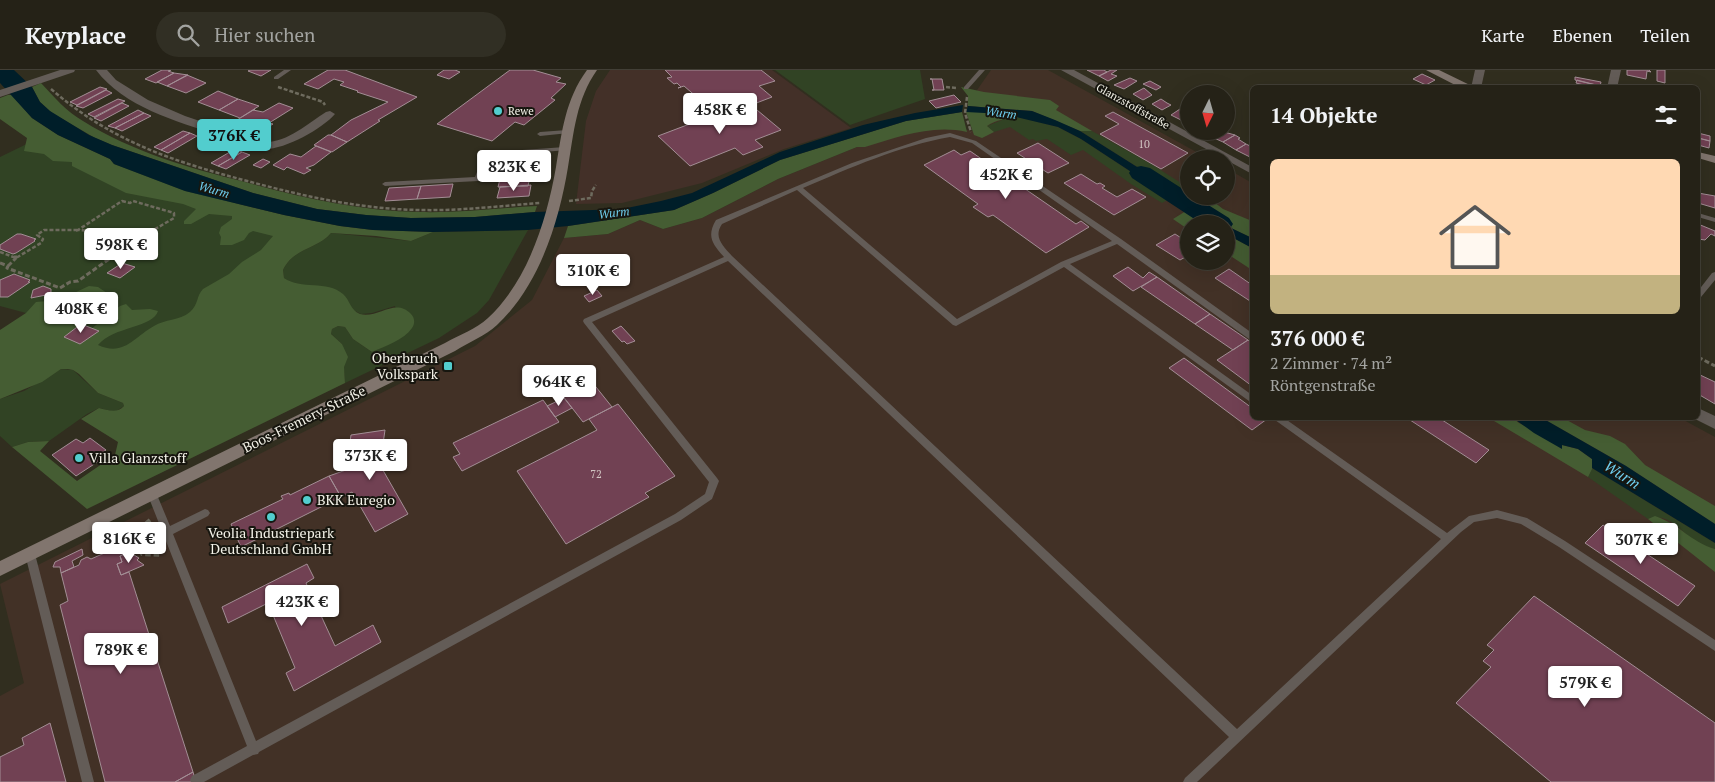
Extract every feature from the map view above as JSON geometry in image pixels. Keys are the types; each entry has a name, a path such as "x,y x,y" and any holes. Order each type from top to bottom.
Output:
{"street":[{"path":"0,94 70,70"},
{"path":"101,70 135,97 164,111 264,146 285,143 330,114"},
{"name":"Boos-Fremery-Straße","path":"0,568 450,347 493,321 526,278 545,233 554,205 574,99 582,83 592,70"},
{"name":"Glanzstoffstraße","path":"1066,70 1250,170"},
{"path":"1431,70 1464,85"},
{"path":"1477,85 1480,70"},
{"path":"1613,85 1616,70"},
{"path":"1700,156 1715,160"},
{"path":"1700,415 1715,423"}],"lane":[{"path":"276,78 288,70"},
{"path":"966,88 982,70"},
{"path":"540,134 567,132"},
{"path":"1237,737 729,258 713,235 713,229 718,222 854,164 928,139 950,135 974,142 1118,241 1250,336"},
{"path":"385,184 478,179 484,160 495,154 565,149"},
{"path":"798,187 956,323 1064,264 1118,241"},
{"path":"1700,216 1715,220"},
{"path":"196,780 678,517 709,496 714,481 587,321 729,258"},
{"path":"1064,264 1250,398"},
{"path":"1700,293 1715,275"},
{"path":"1281,420 1448,539"},
{"path":"152,493 254,750"},
{"path":"167,532 205,513"},
{"path":"1189,782 1448,539 1472,519 1497,514 1524,521 1562,544 1715,646"},
{"path":"30,554 88,782"}],"path":[{"path":"276,78 267,83 323,102 330,114"},
{"path":"40,80 86,119 127,142 194,166 315,199 357,206 420,210 554,205 587,200 591,198 592,191 596,185"},
{"path":"966,103 964,113 974,142"},
{"path":"0,263 8,266 7,268 60,288 70,282 78,281 154,228 174,218 174,213 133,201 130,203 122,201 76,231"},
{"path":"8,266 16,258 41,242 43,239 37,236 44,230 57,233 92,230 133,242"},
{"path":"0,252 16,258"},
{"path":"1700,358 1715,366"},
{"path":"160,512 143,526 137,542 142,554 160,556 174,551"}],"shaded area":[{"path":"610,70 772,70 851,128 784,149 702,183 622,203 576,204 586,121 596,91"},
{"path":"991,70 1048,70 1193,150 1180,150 1180,205 1235,205 1235,173 1250,182 1250,420 1684,420 1715,437 1715,782 0,782 0,696 24,683 0,584 475,346 532,300 564,238 608,234 640,220 663,229 702,218 778,179 857,147 899,135 943,126 980,132 975,93"}],"green space":[{"path":"775,70 920,70 925,99 850,125"},
{"path":"41,83 61,104 77,117 122,142 182,165 288,193 332,203 398,211 449,212 537,206 535,212 475,217 411,218 317,209 253,193 95,138 52,113 40,102 32,87"},
{"path":"961,87 984,92 1050,100 1059,106 1056,110 1092,131 1080,131 1032,111 968,106 968,96"},
{"path":"12,95 32,118 58,135 110,159 114,164 185,191 284,215 340,226 373,230 433,232 411,241 331,233 326,238 293,257 283,270 284,278 291,282 329,287 337,290 343,294 354,310 360,314 373,314 393,308 405,309 413,317 413,326 409,332 399,339 372,352 353,339 345,327 338,326 332,329 331,334 342,344 348,357 344,367 345,383 87,509 12,447 28,442 49,441 40,451 77,481 115,455 118,442 81,419 99,408 112,411 118,410 124,406 123,403 98,393 79,374 68,369 61,369 42,382 0,399 0,330 26,313 36,302 59,300 89,286 98,287 110,295 110,299 82,325 91,329 120,306 126,304 132,310 150,309 158,311 155,317 149,321 113,334 98,345 115,349 122,347 158,324 186,315 195,306 203,289 229,274 242,262 261,250 273,236 253,231 244,240 232,245 220,245 221,237 219,233 221,227 232,219 232,216 209,214 191,224 184,224 184,221 196,209 183,204 126,193 72,166 72,162 53,161 44,154 24,151 27,138 0,119 0,98"},
{"path":"962,112 967,132 954,130 928,131 865,147 857,147 778,179 702,218 663,229 640,220 608,234 564,238 568,226 674,210 780,160 906,121"},
{"path":"966,112 991,112 1019,117 990,124 987,126 994,132 982,138 974,135"},
{"path":"1019,117 1058,127 1081,139 1171,198 1162,203 1083,150 1071,155 1047,139 1029,140 1010,127 994,132 987,126 1007,118"},
{"path":"1080,131 1092,131 1151,164 1180,182 1180,194"},
{"path":"37,139 322,231 109,383 26,313 0,306 0,157"},
{"path":"1218,205 1250,220 1250,237 1235,230 1235,215 1219,215 1202,210 1198,206"},
{"path":"1186,211 1194,215 1180,215 1180,224 1173,219"},
{"path":"528,230 489,300 477,313 439,338 345,383 342,344 331,334 332,329 338,326 345,327 353,339 372,352 403,336 395,306 372,313 361,314 300,284 291,283 284,278 283,270 293,257 326,238 331,233 411,241 433,232"},
{"path":"1235,239 1250,247 1250,269 1235,259"},
{"path":"61,369 73,370 98,393 123,403 124,406 115,412 99,408 87,414 49,441 28,442 12,447 0,436 0,399 24,391"},
{"path":"1492,420 1515,420 1562,445 1578,449 1592,459 1593,467 1588,477"},
{"path":"1546,420 1567,420 1585,430 1610,436 1625,444 1645,465 1715,506 1715,524 1626,466"},
{"path":"1592,468 1715,543 1715,549 1695,542 1668,520 1655,517 1648,519 1588,477"},
{"path":"1655,516 1672,524 1698,542 1715,549 1715,572 1648,519"}],"water":[{"path":"0,70 14,70 32,87 40,102 50,111 89,135 112,145 253,193 317,209 411,218 475,217 535,212 622,209 692,193 780,152 863,125 915,113 963,105 962,112 906,121 780,160 674,210 528,230 433,232 373,230 340,226 284,215 185,191 114,164 110,159 58,135 32,118 0,83"},
{"path":"968,106 1032,111 1080,131 1180,194 1171,198 1081,139 1058,127 1003,114 966,112"},
{"path":"1198,206 1202,210 1219,215 1194,215 1186,211"},
{"path":"1235,230 1250,237 1250,247 1235,239"},
{"path":"1516,420 1546,420 1626,466 1715,524 1715,543 1592,468 1592,459 1578,449 1562,445 1562,449"}],"building":[{"path":"162,70 171,70 168,71 174,73 156,83 145,79"},
{"path":"271,70 261,76 248,71"},
{"path":"328,70 345,70 417,97 378,120 380,121 347,142 331,135 351,120 388,102 340,85 344,82 334,79 318,89 304,84"},
{"path":"444,70 460,72 449,79 437,75"},
{"name":"Rewe","path":"510,70 533,70 561,78 556,82 566,84 551,98 555,100 524,125 515,122 492,141 437,124"},
{"path":"665,70 761,70 775,81 759,86 772,97 720,117 684,86 681,87 677,83 674,84 667,78 672,77"},
{"path":"1087,70 1104,70 1107,72 1099,76"},
{"path":"1111,70 1117,70 1111,74 1117,76 1108,81 1099,76"},
{"path":"1627,70 1649,70 1651,72 1647,71 1646,79 1627,75"},
{"path":"1657,70 1665,70 1665,83 1657,81"},
{"path":"174,73 188,75 167,86 157,82"},
{"path":"1422,74 1435,80 1426,85 1413,79"},
{"path":"187,75 206,83 186,93 167,86"},
{"path":"1575,77 1601,82 1600,85 1596,85 1575,80"},
{"path":"1130,78 1137,81 1124,89 1114,85"},
{"path":"932,79 942,79 944,90 934,90"},
{"path":"1577,80 1596,85 1584,85 1576,83"},
{"path":"1150,81 1161,87 1156,90 1143,84"},
{"path":"100,87 107,89 77,105 70,102"},
{"path":"1144,88 1152,95 1143,100 1133,94"},
{"path":"106,90 112,93 83,108 76,106"},
{"path":"218,91 238,99 219,110 198,102"},
{"path":"954,95 961,102 936,108 929,101"},
{"path":"118,99 125,101 94,117 88,114"},
{"path":"238,99 259,106 240,118 219,110"},
{"path":"1161,99 1171,105 1162,110 1152,104"},
{"path":"122,103 129,106 101,121 94,118"},
{"path":"279,103 293,108 269,123 273,124 266,128 237,120 253,110 263,112"},
{"path":"751,105 781,130 755,140 763,147 743,155 735,148 690,166 658,136 716,114 720,117"},
{"path":"1180,109 1180,120 1171,115"},
{"path":"138,110 144,113 115,128 108,126"},
{"path":"1113,112 1183,150 1180,150 1180,158 1161,169 1100,134 1119,124 1105,116"},
{"path":"144,113 151,116 122,131 115,128"},
{"path":"183,131 190,133 161,150 154,147"},
{"path":"190,133 197,136 168,153 161,150"},
{"path":"1700,134 1710,136 1710,141 1700,138"},
{"path":"328,135 347,142 332,152 314,145"},
{"path":"1235,135 1246,144 1236,150 1223,142 1235,140"},
{"path":"1700,138 1710,141 1709,148 1700,146"},
{"path":"1038,143 1069,163 1048,173 1017,153"},
{"path":"1246,144 1250,146 1250,157 1236,150"},
{"path":"316,146 331,152 314,165 306,168 311,170 304,174 287,167 284,170 273,165 290,154 301,157"},
{"path":"235,149 242,152 218,166 211,163"},
{"path":"954,150 961,155 970,151 1076,224 1081,221 1089,227 1046,253 993,215 988,217 973,207 978,204 924,165"},
{"path":"242,152 250,155 226,169 218,166"},
{"path":"263,159 270,162 261,168 253,165"},
{"path":"532,159 530,168 500,170 502,160"},
{"path":"532,168 530,177 500,179 502,170"},
{"path":"1081,174 1097,184 1100,183 1105,186 1102,188 1117,197 1132,189 1146,197 1114,215 1064,183"},
{"path":"530,177 528,186 498,187 500,179"},
{"path":"453,184 450,197 417,199 421,186"},
{"path":"531,185 529,196 497,198 500,187"},
{"path":"421,186 417,199 385,201 389,188"},
{"path":"1700,193 1715,196 1715,208 1700,204"},
{"path":"1700,225 1715,231 1715,236 1711,234 1705,240 1700,239"},
{"path":"17,234 36,239 13,254 0,249 0,245"},
{"path":"1175,234 1180,237 1180,260 1156,245"},
{"path":"122,263 135,267 120,278 107,273"},
{"path":"1128,267 1143,278 1149,272 1157,277 1133,291 1113,276"},
{"path":"1230,270 1250,284 1250,301 1215,278"},
{"path":"14,274 30,280 28,282 30,282 8,297 0,297 0,280"},
{"path":"1157,277 1210,314 1195,324 1141,287"},
{"path":"43,286 51,289 51,292 31,298 33,290"},
{"path":"597,290 602,296 589,302 584,296"},
{"path":"1210,314 1248,340 1233,350 1195,324"},
{"path":"81,324 99,331 80,344 64,337"},
{"path":"621,326 635,341 627,344 624,341 622,342 612,331"},
{"path":"1248,340 1250,342 1250,385 1217,360"},
{"path":"1184,358 1250,407 1250,420 1266,420 1252,430 1169,368"},
{"path":"1700,375 1715,382 1715,404 1700,395"},
{"path":"588,377 612,407 583,422 559,391"},
{"path":"564,398 572,408 555,417 547,406"},
{"path":"543,400 559,422 462,471 453,457 460,454 453,443"},
{"path":"618,404 675,476 645,493 649,497 566,544 517,471 597,430 589,419"},
{"path":"1410,420 1442,420 1489,450 1476,463"},
{"path":"385,430 380,465 408,514 375,532 352,492 341,497 329,476 346,470 351,435"},
{"name":"Villa Glanzstoff","path":"90,438 106,450 100,454 105,457 76,476 52,455 76,439 83,443"},
{"path":"329,476 341,497 241,547 231,524 283,499 281,496 289,493 290,495"},
{"path":"1603,525 1695,586 1678,606 1585,543"},
{"path":"125,544 128,552 120,556 122,562 117,564 121,575 129,572 193,772 175,782 105,782 60,605 68,601 61,573 79,565 81,560 87,557 91,559"},
{"path":"82,549 83,555 72,561 74,567 61,573 60,567 53,567 55,562"},
{"path":"128,552 131,558 134,555 144,565 121,575 117,564 122,562 120,556"},
{"path":"307,564 314,578 306,583 335,646 373,625 381,642 294,691 286,673 295,668 268,603 228,623 222,607"},
{"path":"1534,596 1715,723 1715,782 1551,782 1456,703 1491,667 1483,661 1494,650 1487,645"},
{"path":"50,723 66,782 0,782 0,757 24,745 22,738"},
{"path":"193,772 196,782 175,782"}],"waterway":[{"name":"Wurm","path":"1141,173 1206,215"}],"place":[{"name":"Rewe","path":"498,111"},
{"name":"Oberbruch Volkspark","path":"448,366"},
{"name":"Villa Glanzstoff","path":"79,458"},
{"name":"BKK Euregio","path":"307,500"},
{"name":"Veolia Industriepark Deutschland GmbH","path":"271,517"}]}
